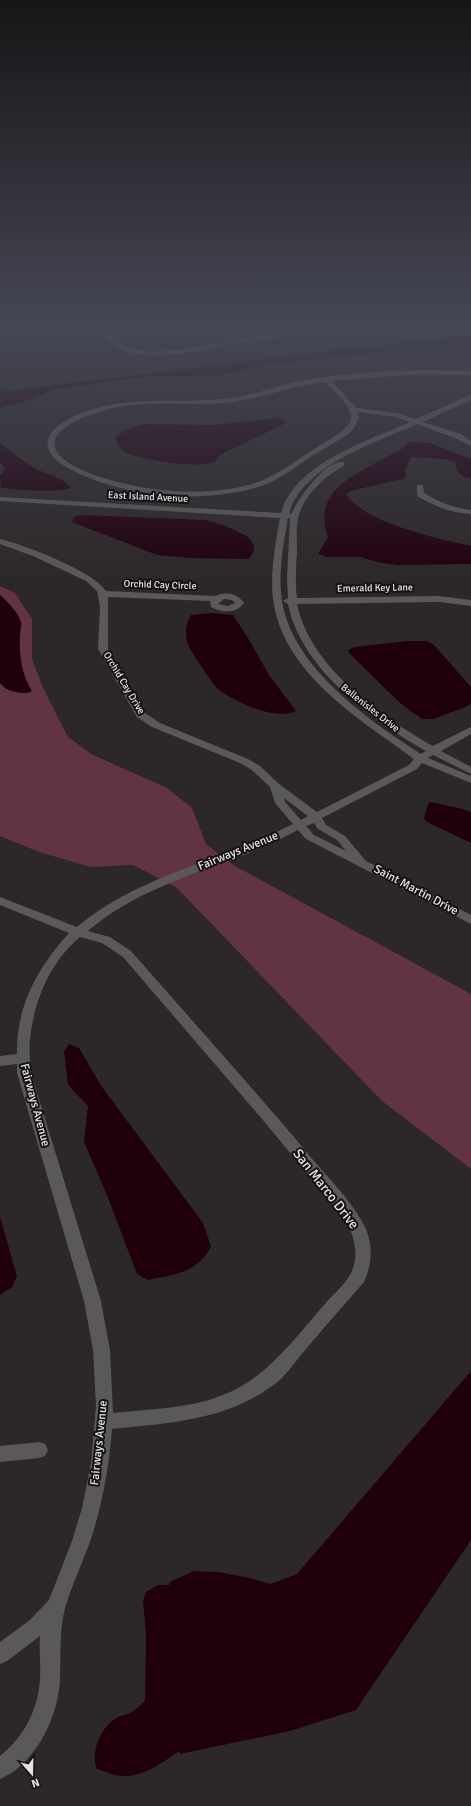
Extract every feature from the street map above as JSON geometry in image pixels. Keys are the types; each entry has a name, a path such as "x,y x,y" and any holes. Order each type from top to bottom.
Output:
{"street":[{"path":"94,411 65,424 52,437 51,447 57,456 69,466 88,475 113,483 172,492 227,491 255,486 273,478 305,457 342,436 352,426 355,413 418,425 457,441 469,443"},
{"name":"Ballenisles Drive","path":"444,411 339,465 312,488 294,516 292,578 294,608 303,634 316,655 341,684 360,701 389,723 432,751 471,771"},
{"name":"Ballenisles Drive","path":"453,411 337,458 321,468 302,484 291,498 284,515 277,583 280,614 293,643 325,685 347,706 374,727 420,758 471,780"},
{"path":"420,487 420,494 438,506 452,510 471,512"},
{"name":"East Island Avenue","path":"0,499 294,516"},
{"path":"0,541 36,554 89,579 96,584 103,594"},
{"name":"Orchid Cay Circle","path":"103,594 216,599"},
{"name":"Orchid Cay Drive","path":"103,594 103,649 141,715 156,725 244,761 266,776 275,786 315,816"},
{"name":"Emerald Key Lane","path":"278,601 439,599 471,603"},
{"name":"Fairways Avenue","path":"0,1769 12,1761 27,1745 39,1725 47,1701 50,1680 49,1643 56,1604 78,1550 91,1505 100,1463 104,1422 105,1390 102,1353 95,1311 24,1073 22,1058 25,1020 37,984 61,949 78,932 105,911 134,894 152,885 264,842 413,767 420,758 471,730"},
{"name":"Saint Martin Drive","path":"275,786 280,803 290,812 298,825 310,837 361,861 471,920"},
{"name":"Saint Martin Drive","path":"315,816 322,827 342,838 361,861"},
{"name":"San Marco Drive","path":"0,901 78,932 106,940 128,954 243,1086 349,1214 357,1225 362,1237 364,1250 363,1264 358,1277 275,1373 253,1388 229,1401 202,1410 174,1415 104,1422"},
{"path":"0,1061 22,1058"},
{"path":"0,1454 39,1450"},
{"name":"Fairways Avenue","path":"0,1654 37,1627 56,1604"}],"shaded area":[{"path":"279,418 285,421 284,424 220,455 216,461 206,464 196,465 170,463 143,458 125,452 121,449 115,437 127,429 143,424 213,425"},
{"path":"409,442 430,443 471,459 471,478 464,477 460,473 455,462 444,459 411,457 405,471 407,476 403,479 350,491 346,494 356,505 385,522 422,534 471,546 471,564 397,565 377,562 360,557 327,557 318,554 328,537 324,520 326,506 332,494 352,476 401,449"},
{"path":"0,443 31,466 60,479 71,488 47,491 1,488 0,476 5,469 0,462"},
{"path":"80,515 207,520 228,527 247,536 254,545 253,553 249,559 190,558 157,555 72,522 74,517"},
{"path":"0,586 15,593 32,619 32,659 43,688 68,737 91,754 167,788 192,808 206,844 235,866 471,994 471,1169 382,1101 176,887 133,865 91,867 39,852 0,836"},
{"path":"0,595 20,618 20,657 25,678 32,691 24,693 14,692 2,686 0,683"},
{"path":"212,613 233,615 269,675 296,711 287,714 278,714 256,709 236,700 216,687 188,646 186,635 187,624 191,615"},
{"path":"407,641 427,641 434,645 471,687 471,703 466,707 433,719 422,719 400,703 349,653 348,650 355,647"},
{"path":"430,802 471,812 471,843 427,822 424,818"},
{"path":"69,1044 79,1048 102,1087 203,1223 211,1246 206,1255 199,1262 185,1271 148,1280 137,1274 107,1195 84,1142 88,1106 68,1085 64,1051"},
{"path":"0,1217 17,1276 12,1287 0,1295"},
{"path":"471,1371 471,1540 356,1710 290,1731 180,1754 179,1751 145,1772 130,1776 119,1776 97,1769 95,1762 96,1747 102,1733 112,1721 118,1717 128,1714 145,1701 146,1633 143,1601 146,1592 158,1585 169,1585 170,1582 194,1571 218,1572 250,1578 270,1584 297,1574"}]}
